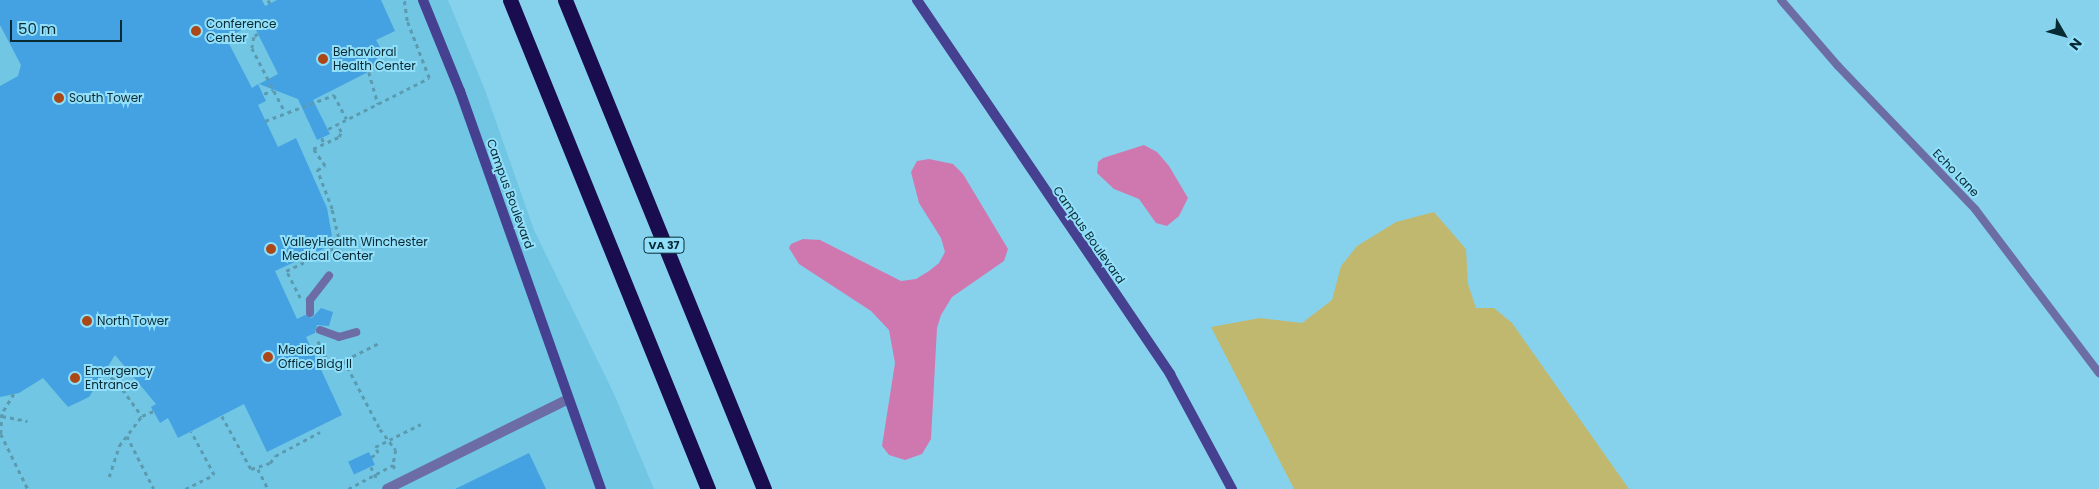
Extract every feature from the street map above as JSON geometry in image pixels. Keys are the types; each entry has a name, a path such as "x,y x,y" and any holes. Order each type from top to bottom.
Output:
{"highway":[{"path":"510,0 708,489"},
{"name":"VA 37","path":"565,0 764,489"}],"street":[{"name":"Campus Boulevard","path":"423,0 460,91 600,489"},
{"name":"Campus Boulevard","path":"917,0 1170,374 1232,489"},
{"path":"387,489 568,399"}],"lane":[{"name":"Echo Lane","path":"1781,0 1838,66 1975,209 2099,373"},
{"path":"310,313 310,300 329,276"},
{"path":"317,332 339,337 356,332"}],"path":[{"path":"328,129 429,78 407,21 404,0"},
{"path":"258,34 254,37 252,48 285,112"},
{"path":"370,72 378,104"},
{"path":"264,94 273,90"},
{"path":"265,121 334,95 347,119"},
{"path":"300,300 286,271 340,245 332,210 318,170 325,166 313,149 339,136 341,132 337,124"},
{"path":"322,138 324,144"},
{"path":"317,332 331,367 378,343"},
{"path":"344,360 380,429 396,450 393,465 348,489"},
{"path":"105,372 118,383 142,416"},
{"path":"14,394 2,416 5,446 28,489"},
{"path":"109,477 119,446 142,416 154,411"},
{"path":"2,416 28,420"},
{"path":"222,416 247,464 258,469 268,489"},
{"path":"371,457 378,453 375,447 421,424"},
{"path":"186,489 214,475 191,432"},
{"path":"258,469 320,432"},
{"path":"127,436 154,489"},
{"path":"371,467 382,489"}],"shaded area":[{"name":"ValleyHealth Winchester Medical Center","path":"0,0 448,0 485,90 534,230 614,394 654,489 0,489"},
{"path":"1144,145 1157,152 1169,166 1188,198 1179,216 1167,226 1156,223 1139,199 1114,189 1097,173 1098,162 1103,158"},
{"path":"929,159 953,164 963,174 1008,249 1004,261 952,297 941,315 937,328 931,439 922,454 905,460 889,455 882,446 895,363 889,330 871,311 799,264 789,248 791,244 803,239 820,240 901,281 916,279 929,271 939,263 945,252 941,238 919,203 911,172 917,161"},
{"path":"1434,212 1466,249 1468,284 1476,308 1494,308 1512,323 1629,489 1294,489 1211,327 1260,318 1302,323 1332,300 1341,266 1357,246 1396,222"}],"building":[{"path":"0,0 262,0 265,6 277,0 381,0 395,31 376,40 381,49 372,70 313,100 330,134 317,140 298,99 259,84 278,74 253,24 226,38 252,88 258,84 266,101 258,105 278,147 296,138 327,208 332,236 321,241 325,248 275,271 297,319 305,315 312,318 321,308 333,312 329,326 317,325 315,333 306,337 342,415 267,452 244,404 178,438 168,418 160,423 151,407 156,404 115,355 89,397 68,407 43,378 19,393 0,397 0,86 18,76 21,65 0,25"},
{"path":"369,452 375,465 354,474 348,462"},
{"path":"529,453 546,489 455,489"}],"place":[{"name":"Conference Center","path":"196,31"},
{"name":"Behavioral Health Center","path":"323,59"},
{"name":"South Tower","path":"59,98"},
{"name":"ValleyHealth Winchester Medical Center","path":"271,249"},
{"name":"North Tower","path":"87,321"},
{"name":"Medical Office Bldg II","path":"268,357"},
{"name":"Emergency Entrance","path":"75,378"}]}
